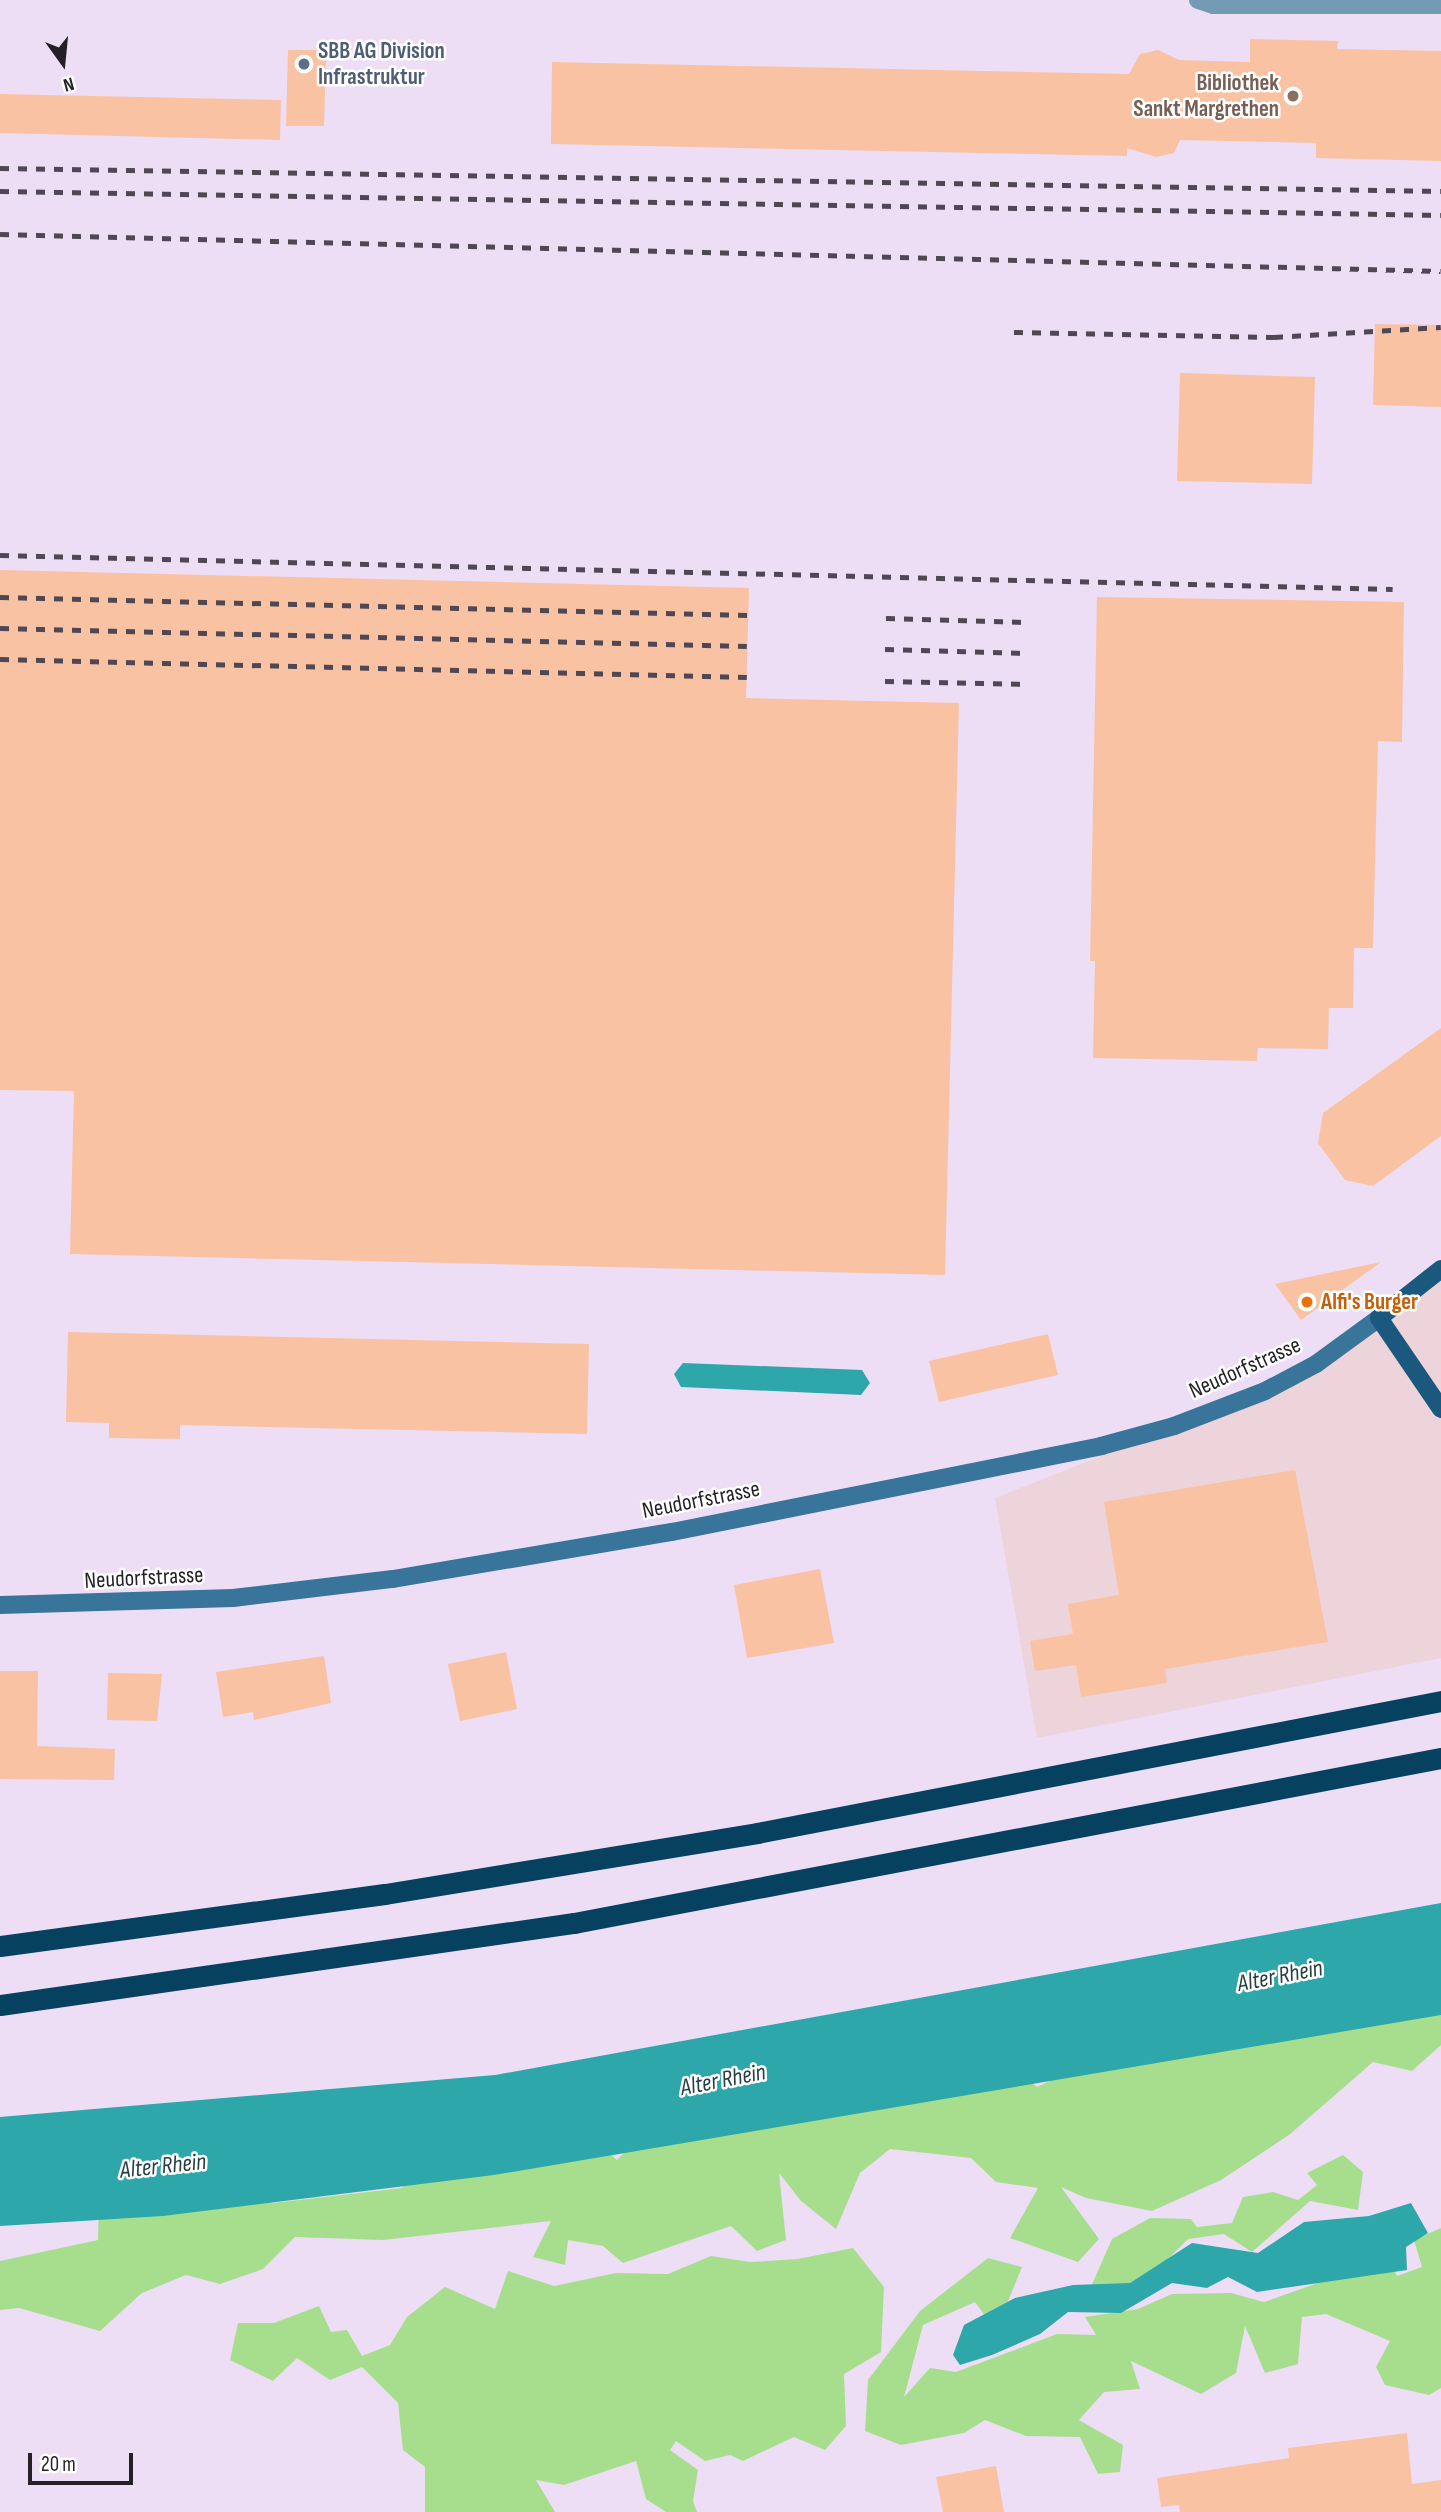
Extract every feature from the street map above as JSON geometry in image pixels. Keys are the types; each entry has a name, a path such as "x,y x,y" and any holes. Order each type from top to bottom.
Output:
{"highway":[{"path":"0,1946 385,1894 730,1838 1441,1701"},
{"path":"0,2006 573,1923 1441,1758"}],"main road":[{"path":"1441,1269 1379,1318 1441,1409"},
{"name":"Neudorfstrasse","path":"0,1605 233,1598 381,1581 672,1532 1101,1446 1174,1426 1265,1391 1316,1364 1379,1318"}],"street":[{"path":"1198,0 1213,5 1441,5"}],"shaded area":[{"path":"1441,1269 1441,1658 1037,1738 995,1498 1265,1391"},
{"path":"1441,1984 1441,2045 1412,2071 1373,2062 1289,2135 1221,2180 1152,2211 1086,2198 1061,2187 1099,2239 1078,2262 1010,2238 1038,2188 996,2182 971,2158 890,2149 860,2173 836,2229 801,2201 779,2173 786,2240 757,2251 731,2226 623,2263 603,2246 568,2240 565,2265 533,2257 551,2221 383,2240 295,2237 263,2269 220,2284 186,2275 142,2293 100,2331 19,2308 0,2310 0,2261 98,2240 99,2198 217,2194 273,2203 402,2188 431,2157 575,2121 617,2160 649,2128 994,2051 1037,2087 1075,2069"},
{"path":"1343,2155 1363,2172 1358,2210 1310,2201 1252,2252 1224,2234 1188,2239 1163,2264 1109,2298 1090,2289 1112,2239 1150,2218 1191,2219 1197,2227 1232,2223 1243,2197 1273,2192 1298,2200 1317,2185 1307,2173"},
{"path":"1441,2228 1441,2388 1429,2395 1385,2385 1376,2367 1390,2341 1326,2314 1302,2317 1298,2364 1265,2373 1245,2326 1236,2373 1201,2394 1131,2361 1140,2389 1104,2392 1079,2420 1123,2445 1120,2472 1098,2474 1080,2437 1026,2436 985,2420 964,2433 901,2445 865,2431 868,2380 920,2311 988,2258 1022,2267 996,2331 975,2302 923,2325 904,2397 930,2368 956,2372 1057,2334 1096,2335 1085,2317 1138,2309 1172,2294 1231,2293 1264,2302 1346,2273 1384,2244 1397,2276 1422,2267 1414,2240"},
{"path":"853,2248 884,2287 881,2352 844,2374 846,2426 825,2450 794,2437 743,2461 730,2455 705,2461 676,2441 670,2450 698,2470 693,2501 697,2512 666,2512 646,2499 636,2461 564,2485 536,2480 555,2512 425,2512 425,2467 403,2450 398,2403 362,2367 330,2380 297,2358 273,2381 230,2360 238,2323 274,2323 319,2306 331,2332 347,2330 362,2356 390,2345 407,2317 445,2287 495,2309 508,2271 554,2286 616,2273 668,2274 711,2256 750,2262 798,2259"}],"water":[{"path":"683,1363 862,1370 870,1383 861,1395 681,1387 674,1374"},
{"name":"Alter Rhein","path":"1441,1903 1441,2015 494,2175 163,2216 0,2226 0,2117 495,2075"},
{"path":"1411,2203 1428,2233 1406,2247 1407,2270 1257,2292 1228,2277 1207,2288 1172,2283 1121,2313 1068,2312 1040,2334 992,2355 960,2365 953,2355 964,2325 1015,2298 1073,2285 1130,2283 1192,2243 1258,2253 1304,2222 1369,2216"}],"building":[{"path":"1250,39 1338,41 1337,49 1441,51 1441,161 1316,158 1316,143 1180,140 1174,153 1156,157 1127,148 1127,156 551,144 552,62 1129,74 1140,54 1158,50 1179,60 1250,62"},
{"path":"288,50 320,50 326,55 324,126 286,126"},
{"path":"0,94 281,100 280,140 0,133"},
{"path":"1375,324 1441,325 1441,407 1373,405"},
{"path":"1180,373 1315,377 1312,484 1177,481"},
{"path":"0,570 749,588 746,698 959,703 945,1275 70,1254 74,1091 0,1090"},
{"path":"1097,597 1404,602 1402,742 1378,741 1373,948 1354,948 1353,1008 1329,1008 1328,1049 1258,1048 1257,1061 1093,1058 1095,961 1090,961"},
{"path":"1441,1028 1441,1136 1373,1186 1345,1180 1318,1143 1323,1113"},
{"name":"Alfi's Burger","path":"1381,1262 1301,1320 1275,1284"},
{"path":"68,1332 589,1344 587,1434 180,1425 180,1439 109,1438 109,1423 66,1422"},
{"path":"1048,1334 1058,1375 939,1402 929,1361"},
{"path":"1295,1470 1328,1642 1165,1669 1167,1683 1081,1697 1076,1665 1035,1671 1030,1641 1073,1634 1068,1604 1119,1595 1104,1502"},
{"path":"820,1569 834,1643 747,1658 734,1585"},
{"path":"506,1652 517,1709 460,1721 448,1664"},
{"path":"324,1656 331,1703 254,1720 253,1712 223,1717 216,1672"},
{"path":"0,1671 38,1671 37,1746 115,1749 114,1780 0,1779"},
{"path":"108,1673 162,1674 157,1721 107,1720"},
{"path":"1407,2433 1412,2484 1441,2480 1441,2512 1180,2512 1179,2505 1161,2507 1157,2478 1289,2458 1288,2448"},
{"path":"996,2466 1004,2512 943,2512 936,2477"}],"railway":[{"path":"0,168 1441,191"},
{"path":"0,191 1441,215"},
{"path":"0,234 1441,271"},
{"path":"1014,332 1274,337 1441,327"},
{"path":"0,555 1393,589"},
{"path":"0,597 748,615"},
{"path":"886,618 1029,622"},
{"path":"0,628 747,646"},
{"path":"885,649 1028,653"},
{"path":"0,659 747,677"},
{"path":"885,681 1028,684"}],"place":[{"name":"SBB AG Division Infrastruktur","path":"304,64"},
{"name":"Bibliothek Sankt Margrethen","path":"1293,96"},
{"name":"Alfi's Burger","path":"1307,1302"}]}
